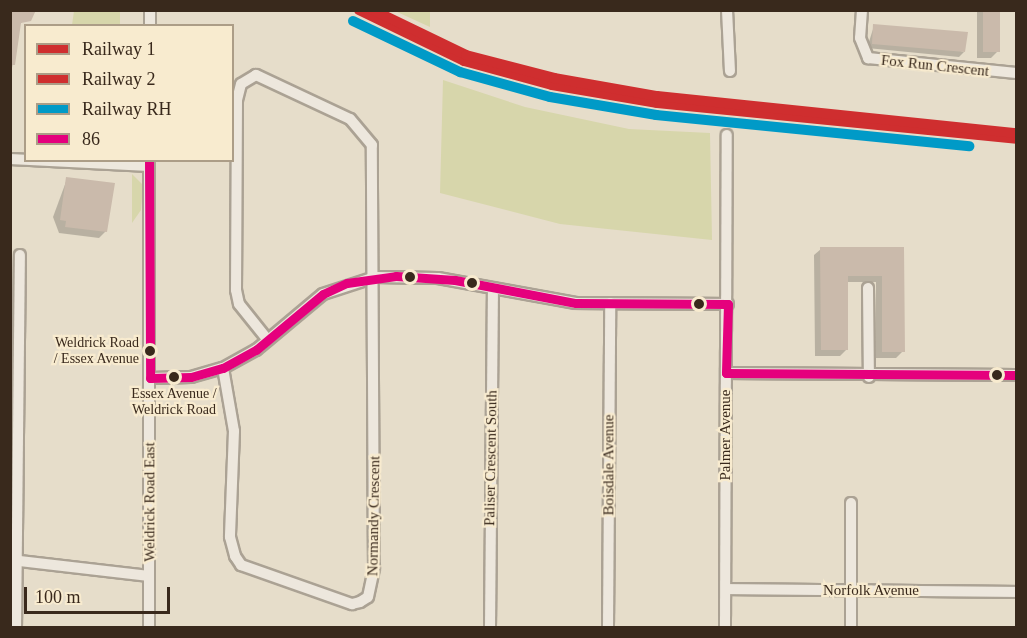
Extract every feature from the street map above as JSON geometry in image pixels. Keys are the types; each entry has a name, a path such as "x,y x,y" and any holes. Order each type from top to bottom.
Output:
{"street":[{"path":"727,10 730,71"},
{"name":"Fox Run Crescent","path":"862,10 860,38 868,58 1017,74"},
{"name":"Normandy Crescent","path":"223,368 234,431 230,537 235,556 241,565 352,604 360,602 368,597 374,568 374,161 365,130 267,77 248,77 237,100 236,290 239,304 267,339"},
{"name":"Palmer Avenue","path":"725,627 727,135"},
{"path":"114,162 149,163"},
{"name":"Weldrick Road East","path":"149,163 149,627"},
{"path":"16,627 13,560 20,255"},
{"path":"150,378 191,377 223,368 267,339 323,294 375,277 438,278 549,300 728,304"},
{"name":"Paliser Crescent South","path":"490,627 493,288"},
{"path":"868,288 869,377"},
{"name":"Boisdale Avenue","path":"608,627 610,303"},
{"path":"726,374 869,377 1017,375"},
{"path":"851,503 851,627"},
{"path":"13,560 149,576"},
{"name":"Norfolk Avenue","path":"726,589 1017,592"}],"green space":[{"path":"74,11 120,11 120,24 72,24"},
{"path":"395,11 430,11 430,27"},
{"path":"443,80 525,107 629,129 710,133 712,240 560,224 440,193"},
{"path":"132,174 143,185 141,210 132,223"}],"building":[{"path":"10,10 36,10 31,21 21,23 15,65 10,65"},
{"path":"983,10 1000,10 1000,52 983,52"},
{"path":"873,24 968,32 965,52 872,44"},
{"path":"66,177 115,183 107,232 65,227 66,221 60,220"},
{"path":"820,247 904,247 905,352 882,352 882,276 848,276 848,350 821,350"}],"rail line":[{"name":"1","path":"359,10 464,61 552,85 657,103 1016,139"},
{"name":"2","path":"373,10 466,55 554,78 657,96 1016,133"},
{"name":"RH","path":"353,21 460,72 550,97 656,115 969,146"}],"transit line":[{"name":"86","path":"149,162 150,378 191,377 223,368 256,350 323,294 347,283 396,276 455,280 576,303 728,304 726,373 1016,375"}],"place":[{"name":"Weldrick Road / Essex Avenue","path":"150,351"},
{"name":"Essex Avenue / Weldrick Road","path":"174,377"}]}
